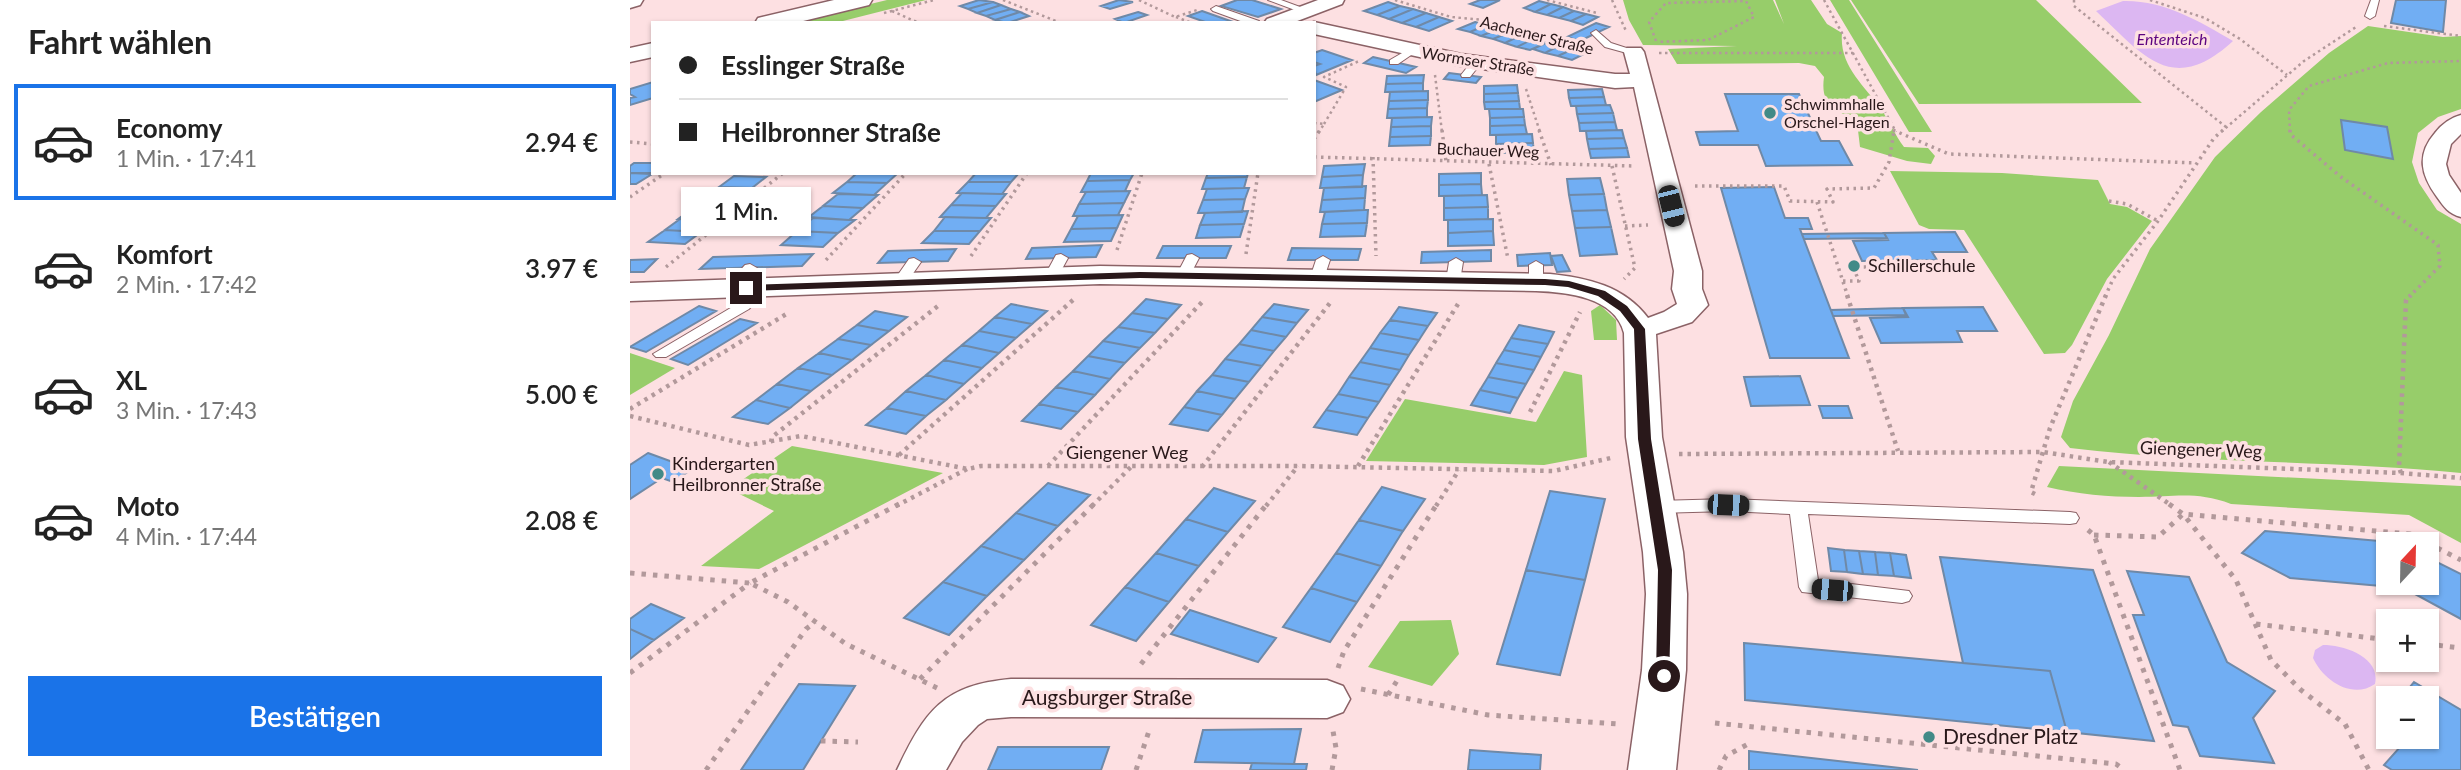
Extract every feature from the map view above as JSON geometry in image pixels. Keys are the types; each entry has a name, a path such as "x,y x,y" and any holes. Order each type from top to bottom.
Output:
{"main road":[{"path":"779,21 870,7"},
{"path":"630,55 651,50"}],"street":[{"path":"1296,21 1335,0"},
{"name":"Wormser Straße","path":"1316,28 1403,57 1445,57 1472,69 1535,70 1615,80 1640,62"},
{"path":"630,292 818,277 1056,268 1187,267 1326,277 1536,274 1588,288 1627,307 1671,321 1686,313 1692,304 1687,289 1688,271 1661,165 1640,62"},
{"path":"2461,122 2440,137 2432,158 2440,183 2461,209"},
{"path":"1627,307 1665,570 1666,635 1652,770"},
{"name":"Augsburger Straße","path":"921,770 941,734 958,716 981,701 1011,698 1328,699"}],"lane":[{"path":"1272,0 1296,21"},
{"path":"2370,16 2375,0"},
{"path":"1216,9 1250,21"},
{"path":"1595,33 1608,45 1640,62"},
{"path":"661,354 744,306 747,281"},
{"path":"1657,506 1728,505 2070,518"},
{"path":"1798,508 1809,587 1902,596"}],"path":[{"path":"891,11 934,0"},
{"path":"1003,0 1056,21"},
{"path":"1139,0 1186,21"},
{"name":"Aachener Straße","path":"1395,0 1451,18 1485,20 1640,62 1853,53"},
{"path":"1547,0 1603,15"},
{"path":"1612,0 1640,62 1656,42 1708,40 1754,17 1746,1 1666,3 1649,22 1656,42"},
{"path":"1688,186 1784,186 1790,201 1817,202 1833,202 1827,189 1874,188 1889,162 1894,131 1824,0"},
{"path":"2074,0 2074,6 2226,127"},
{"path":"2150,0 2206,18 2240,39 2287,75"},
{"path":"870,7 891,11 914,21"},
{"path":"1175,17 1200,8"},
{"path":"2370,16 2287,75 2214,138 2158,221 2113,279 2050,428 2032,492 2094,535 2158,537 2183,514 2410,534 2461,560"},
{"path":"1615,17 1620,18"},
{"path":"2386,27 2461,36"},
{"path":"1445,57 1434,66 1446,161"},
{"path":"1316,136 1346,91 1346,87 1324,77 1360,61"},
{"path":"2401,472 2399,467 2406,300 2440,266 2438,245 2341,177 2290,134 2289,110 2309,86 2388,63 2461,61"},
{"path":"1535,70 1523,81 1551,165"},
{"path":"1316,123 1324,124"},
{"path":"1894,131 1949,154 2196,163"},
{"path":"630,142 651,144"},
{"name":"Buchauer Weg","path":"1316,157 1551,165 1661,165"},
{"path":"1373,158 1377,259"},
{"path":"1489,163 1508,264"},
{"path":"1612,166 1635,268 1627,307"},
{"path":"630,197 662,175"},
{"path":"658,275 781,175"},
{"path":"630,409 802,304 818,277 904,175"},
{"path":"967,262 1026,175"},
{"path":"1114,258 1141,175"},
{"path":"1245,258 1258,175"},
{"path":"2109,201 2127,204 2158,221"},
{"path":"1668,454 1898,451 1817,202"},
{"path":"1625,226 1642,226"},
{"path":"1843,281 1859,281 1853,267 1866,267"},
{"path":"1357,467 1464,295 1459,275"},
{"path":"1201,467 1326,277"},
{"path":"898,455 1074,299"},
{"path":"1048,466 1204,300"},
{"path":"771,442 772,437 939,306"},
{"path":"1531,412 1581,308"},
{"name":"Giengener Weg","path":"630,416 749,445 801,436 968,469 981,466 1298,466 1554,471 1619,457"},
{"name":"Giengener Weg","path":"1898,451 2043,452 2108,462 2401,472 2461,478"},
{"path":"2108,462 2183,514 2236,580 2271,660 2301,690 2345,724 2369,770"},
{"path":"1121,698 1129,678 1298,466"},
{"path":"920,680 1131,467"},
{"path":"630,673 750,583 968,469"},
{"path":"1328,699 1344,651 1459,469"},
{"path":"2094,535 2180,770"},
{"path":"630,573 750,583 788,602 846,644 948,693 958,716"},
{"path":"706,770 806,629 815,622"},
{"path":"2255,624 2376,638"},
{"path":"2439,645 2461,648"},
{"path":"1388,695 1400,677"},
{"path":"1328,699 1353,687 1488,715 1622,724"},
{"path":"1715,723 2116,764 2124,770"},
{"path":"821,741 858,742"},
{"path":"1719,770 1727,754 1748,744"}],"green space":[{"path":"887,0 926,0 843,21 800,21"},
{"path":"1623,0 1773,0 1784,24 1775,0 1811,0 1827,24 1842,33 1844,55 1849,65 1904,147 1928,148 1935,156 1931,164 1907,161 1860,147 1857,122 1836,110 1827,101 1823,87 1824,77 1815,66 1799,63 1677,64 1668,49 1737,46 1643,45 1629,20"},
{"path":"1830,0 1849,0 1932,132 1909,132"},
{"path":"1851,0 2036,0 2142,103 1919,104"},
{"path":"2368,26 2443,37 2461,36 2461,109 2438,117 2418,133 2412,162 2419,183 2437,210 2461,224 2461,473 2168,457 2070,448 2061,437 2073,401 2109,335 2150,249 2215,157 2261,112 2329,53"},
{"path":"1890,171 2002,173 2098,180 2110,204 2127,207 2152,221 2107,279 2072,345 2065,353 2044,354 1964,230 1929,229 1919,225"},
{"path":"1600,305 1616,320 1617,340 1594,340 1591,311"},
{"path":"630,353 675,368 630,395"},
{"path":"1564,371 1582,375 1587,457 1544,465 1366,461 1405,399 1536,422"},
{"path":"792,446 943,473 759,569 701,566 774,511 729,489"},
{"path":"2059,466 2461,486 2461,543 2409,515 2231,504 2196,496 2105,496 2047,487"},
{"path":"1451,620 1459,654 1432,686 1368,667 1400,621"}],"water":[{"name":"Ententeich","path":"2123,1 2167,8 2194,19 2233,41 2212,58 2192,66 2175,68 2159,64 2144,55 2096,11"},
{"path":"2323,645 2350,650 2367,660 2375,675 2375,684 2357,690 2348,689 2331,680 2313,658 2315,650"}],"building":[{"path":"979,0 993,2 968,9 960,6"},
{"path":"1119,0 1133,2 1110,9 1101,6"},
{"path":"1237,0 1252,0 1281,9 1258,17 1221,6"},
{"path":"1480,0 1500,0 1483,8 1470,4"},
{"path":"2396,0 2446,0 2443,32 2391,23"},
{"path":"1539,1 1551,4 1535,12 1524,8"},
{"path":"993,2 1001,5 977,13 968,9"},
{"path":"1388,2 1400,6 1377,15 1364,11"},
{"path":"1551,4 1563,7 1547,15 1535,12"},
{"path":"1001,5 1011,9 986,16 977,13"},
{"path":"1400,6 1413,9 1389,19 1377,15"},
{"path":"1563,7 1574,11 1559,18 1547,15"},
{"path":"1011,9 1020,12 995,20 986,16"},
{"path":"1413,9 1426,13 1402,23 1389,19"},
{"path":"1202,11 1230,21 1202,21 1188,16"},
{"path":"1574,11 1586,14 1571,21 1559,18"},
{"path":"1020,12 1029,16 1013,21 995,20"},
{"path":"1138,12 1147,15 1130,21 1115,19"},
{"path":"1426,13 1439,17 1416,27 1402,23"},
{"path":"1586,14 1598,17 1583,25 1571,21"},
{"path":"1439,17 1452,21 1429,31 1416,27"},
{"path":"1475,22 1486,25 1470,32 1458,29"},
{"path":"1596,23 1609,27 1580,41 1567,37"},
{"path":"1486,25 1498,29 1481,36 1470,32"},
{"path":"1498,29 1510,32 1493,39 1481,36"},
{"path":"1510,32 1521,35 1505,43 1493,39"},
{"path":"1521,35 1533,39 1517,47 1505,43"},
{"path":"1533,39 1546,43 1530,50 1517,47"},
{"path":"1550,41 1562,44 1545,53 1533,49"},
{"path":"1562,44 1575,48 1558,56 1545,53"},
{"path":"1575,48 1588,52 1572,60 1558,56"},
{"path":"1322,50 1352,60 1316,75 1316,65 1320,64 1316,63 1316,52"},
{"path":"1373,57 1416,67 1406,73 1364,63"},
{"path":"1449,73 1481,77 1476,83 1444,79"},
{"path":"1424,75 1423,83 1386,84 1387,76"},
{"path":"1316,81 1342,90 1316,101"},
{"path":"651,83 651,99 630,105 630,98 635,97 630,94 630,89"},
{"path":"1423,83 1423,91 1385,92 1386,84"},
{"path":"1517,85 1518,93 1484,94 1484,86"},
{"path":"1602,89 1604,97 1569,98 1568,90"},
{"path":"1428,91 1428,100 1389,101 1390,92"},
{"path":"1518,93 1519,101 1484,102 1484,94"},
{"name":"Schwimmhalle Orschel-Hagen","path":"1725,94 1799,94 1821,141 1839,141 1852,165 1766,166 1758,145 1700,145 1696,132 1738,131"},
{"path":"1604,97 1606,105 1571,106 1569,98"},
{"path":"1428,100 1427,108 1388,109 1389,101"},
{"path":"1519,101 1520,109 1485,109 1484,102"},
{"path":"1610,105 1613,113 1577,114 1576,106"},
{"path":"1427,108 1427,117 1387,118 1388,109"},
{"path":"1489,109 1523,109 1524,117 1490,118"},
{"path":"1613,113 1615,122 1579,123 1577,114"},
{"path":"1432,117 1431,126 1391,127 1392,118"},
{"path":"1524,117 1525,125 1490,126 1490,118"},
{"path":"2341,120 2387,127 2393,159 2345,150"},
{"path":"1615,122 1617,130 1580,131 1579,123"},
{"path":"1525,125 1527,134 1490,135 1490,126"},
{"path":"1431,126 1431,136 1390,137 1391,127"},
{"path":"1622,130 1624,138 1587,139 1586,131"},
{"path":"1532,134 1533,143 1496,144 1496,135"},
{"path":"1431,136 1430,145 1389,146 1390,137"},
{"path":"1624,138 1627,148 1589,149 1587,139"},
{"path":"1533,143 1534,152 1497,153 1496,144"},
{"path":"1627,148 1629,157 1591,158 1589,149"},
{"path":"634,163 651,163 651,173 630,173 630,166"},
{"path":"1365,164 1363,175 1322,177 1324,166"},
{"path":"630,173 651,174 636,184 630,184"},
{"path":"1481,173 1481,184 1439,185 1439,174"},
{"path":"855,175 896,175 887,183 847,182"},
{"path":"974,175 1017,175 1011,182 968,182"},
{"path":"1090,175 1133,175 1130,180 1087,181"},
{"path":"1207,175 1248,175 1247,177 1206,178"},
{"path":"1363,175 1362,187 1320,188 1322,177"},
{"path":"734,176 766,177 752,188 719,187"},
{"path":"1247,177 1244,188 1202,189 1206,178"},
{"path":"1600,178 1604,194 1569,195 1567,179"},
{"path":"1130,180 1125,191 1081,192 1087,181"},
{"path":"847,182 887,183 874,195 833,193"},
{"path":"968,182 1011,182 1002,194 957,193"},
{"path":"1481,184 1482,195 1439,196 1439,185"},
{"path":"1366,186 1365,198 1322,200 1324,188"},
{"path":"719,187 752,188 739,198 705,197"},
{"path":"1774,187 1785,218 1808,218 1812,229 1800,229 1849,358 1770,358 1721,188"},
{"path":"1249,188 1245,199 1203,200 1207,189"},
{"path":"1130,191 1124,203 1079,204 1086,192"},
{"path":"962,193 1006,194 996,206 951,205"},
{"path":"838,194 878,195 863,208 823,206"},
{"path":"1604,194 1607,210 1572,211 1569,195"},
{"path":"1487,195 1488,207 1444,208 1444,196"},
{"path":"708,197 742,198 728,209 693,208"},
{"path":"1365,198 1364,210 1320,212 1322,200"},
{"path":"1245,199 1242,212 1198,213 1203,200"},
{"path":"1124,203 1118,215 1073,216 1079,204"},
{"path":"951,205 996,206 986,218 940,217"},
{"path":"823,206 863,208 849,220 809,217"},
{"path":"1488,207 1488,219 1444,220 1444,208"},
{"path":"693,208 728,209 713,220 678,219"},
{"path":"1368,210 1367,223 1322,224 1325,212"},
{"path":"1607,210 1611,227 1575,228 1572,211"},
{"path":"1248,211 1244,224 1200,225 1205,213"},
{"path":"1123,215 1117,228 1071,229 1078,216"},
{"path":"945,217 991,218 980,231 934,231"},
{"path":"813,218 855,220 838,233 797,231"},
{"path":"680,219 716,220 701,232 665,230"},
{"path":"1493,219 1493,231 1448,233 1448,220"},
{"path":"1367,223 1365,236 1320,237 1322,224"},
{"path":"1244,224 1240,237 1196,238 1200,225"},
{"path":"1611,227 1617,254 1580,256 1575,228"},
{"path":"1117,228 1111,241 1064,242 1071,229"},
{"path":"665,230 701,232 685,244 648,242"},
{"path":"797,231 838,233 823,247 781,245"},
{"path":"934,231 980,231 969,244 922,243"},
{"path":"1493,231 1494,245 1448,246 1448,233"},
{"path":"1955,232 1967,252 1932,252 1937,260 1862,261 1853,241 1888,240 1884,233"},
{"path":"1884,233 1887,238 1804,239 1802,234"},
{"path":"1102,245 1096,257 1026,259 1032,248"},
{"path":"1163,246 1231,246 1226,258 1157,258"},
{"path":"1292,248 1361,249 1358,260 1288,260"},
{"path":"956,249 948,261 878,263 888,251"},
{"path":"1491,250 1491,261 1421,263 1422,252"},
{"path":"1550,253 1552,265 1518,266 1517,255"},
{"path":"813,254 802,266 700,269 713,257"},
{"path":"1562,255 1570,271 1557,272 1551,256"},
{"path":"657,259 644,272 630,272 630,260"},
{"path":"1146,299 1181,305 1168,319 1132,313"},
{"path":"1011,304 1047,311 1032,324 995,317"},
{"path":"1274,304 1308,310 1297,323 1262,317"},
{"path":"699,306 716,311 646,352 630,347"},
{"path":"1399,307 1437,313 1428,326 1390,320"},
{"path":"1983,307 1997,331 1957,331 1962,342 1881,343 1870,318 1908,317 1903,308"},
{"path":"1903,308 1906,315 1833,316 1831,310"},
{"path":"875,311 907,317 889,331 857,325"},
{"path":"1132,313 1168,319 1155,333 1118,327"},
{"path":"995,317 1032,324 1016,338 979,331"},
{"path":"1262,317 1297,323 1286,337 1251,330"},
{"path":"740,319 757,323 688,365 671,359"},
{"path":"1390,320 1428,326 1419,340 1380,333"},
{"path":"857,325 889,331 871,345 838,339"},
{"path":"1519,325 1554,332 1548,344 1511,338"},
{"path":"1118,327 1155,333 1140,348 1103,341"},
{"path":"1251,330 1286,337 1274,351 1239,344"},
{"path":"979,331 1016,338 999,353 962,345"},
{"path":"1380,333 1419,340 1409,355 1370,348"},
{"path":"1511,338 1548,344 1541,357 1504,350"},
{"path":"838,339 871,345 852,360 819,353"},
{"path":"1103,341 1140,348 1125,363 1088,356"},
{"path":"1239,344 1274,351 1262,366 1225,359"},
{"path":"962,345 999,353 982,368 944,360"},
{"path":"1370,348 1409,355 1400,370 1360,362"},
{"path":"1504,350 1541,357 1534,370 1496,363"},
{"path":"819,353 852,360 832,375 798,368"},
{"path":"1088,356 1125,363 1110,379 1073,371"},
{"path":"1225,359 1262,366 1249,382 1212,375"},
{"path":"944,360 982,368 964,384 926,375"},
{"path":"1360,362 1400,370 1390,385 1349,377"},
{"path":"1496,363 1534,370 1526,384 1488,377"},
{"path":"798,368 832,375 811,391 777,384"},
{"path":"1073,371 1110,379 1095,395 1056,387"},
{"path":"926,375 964,384 946,400 906,391"},
{"path":"1212,375 1249,382 1235,399 1197,391"},
{"path":"1800,376 1810,405 1751,406 1744,377"},
{"path":"1349,377 1390,385 1379,402 1338,394"},
{"path":"1488,377 1526,384 1518,398 1480,390"},
{"path":"777,384 811,391 790,408 756,400"},
{"path":"1056,387 1095,395 1078,412 1039,404"},
{"path":"1480,390 1518,398 1510,413 1471,405"},
{"path":"906,391 946,400 926,416 887,408"},
{"path":"1197,391 1235,399 1222,415 1184,407"},
{"path":"1338,394 1379,402 1368,418 1326,410"},
{"path":"756,400 790,408 768,424 733,417"},
{"path":"1039,404 1078,412 1061,429 1022,421"},
{"path":"1819,406 1848,406 1852,418 1823,418"},
{"path":"1184,407 1222,415 1208,431 1170,424"},
{"path":"887,408 926,416 906,434 866,425"},
{"path":"1326,410 1368,418 1357,435 1314,427"},
{"name":"Kindergarten Heilbronner Straße","path":"648,453 692,469 673,482 662,478 630,499 630,465"},
{"path":"1048,483 1090,495 1058,526 1016,513"},
{"path":"1382,487 1425,499 1403,531 1359,520"},
{"path":"1214,488 1255,501 1228,532 1186,519"},
{"path":"1550,491 1605,499 1585,580 1526,570"},
{"path":"1016,513 1058,526 1024,560 981,546"},
{"path":"1186,519 1228,532 1199,566 1156,553"},
{"path":"1359,520 1403,531 1381,566 1336,553"},
{"path":"2265,531 2376,541 2376,586 2290,578 2242,553"},
{"path":"981,546 1024,560 987,596 943,582"},
{"path":"1828,548 1844,550 1847,572 1831,571"},
{"path":"1844,550 1859,551 1863,574 1847,572"},
{"path":"1859,551 1875,552 1878,575 1863,574"},
{"path":"1875,552 1890,553 1894,576 1878,575"},
{"path":"1156,553 1199,566 1169,602 1125,587"},
{"path":"1336,553 1381,566 1357,602 1311,588"},
{"path":"1890,553 1906,555 1911,578 1894,576"},
{"path":"1940,557 2093,570 2154,741 2067,732 2050,671 1963,663"},
{"path":"2440,564 2461,574 2461,619 2417,595 2440,595"},
{"path":"1526,570 1585,580 1560,675 1497,664"},
{"path":"2127,571 2189,577 2227,662 2275,691 2253,718 2274,763 2200,756 2188,727 2173,725 2133,615 2144,615"},
{"path":"943,582 987,596 949,635 904,618"},
{"path":"1125,587 1169,602 1136,641 1091,625"},
{"path":"1311,588 1357,602 1330,642 1283,627"},
{"path":"651,604 684,618 654,640 630,629 630,619"},
{"path":"1190,610 1276,638 1258,662 1171,634"},
{"path":"630,629 654,640 630,659"},
{"path":"1744,643 2050,671 2067,732 1745,700"},
{"path":"799,684 855,686 803,770 741,770"},
{"path":"2439,697 2461,710 2461,770 2392,770 2384,765 2398,749 2439,749"},
{"path":"1301,729 1294,764 1195,762 1203,730"},
{"path":"998,747 1109,747 1101,770 988,770"},
{"path":"1470,750 1541,755 1540,770 1468,770"},
{"path":"1749,751 1918,770 1749,770"},
{"path":"1252,763 1307,764 1306,770 1250,770"}],"place":[{"name":"Schwimmhalle Orschel-Hagen","path":"1770,113"},
{"name":"Schillerschule","path":"1854,266"},
{"name":"Kindergarten Heilbronner Straße","path":"658,474"},
{"name":"Dresdner Platz","path":"1929,737"}],"route":[{"path":"746,288 1140,275 1545,282 1569,284 1602,293 1624,309 1639,329 1644,439 1657,506 1665,570 1664,676"}]}
